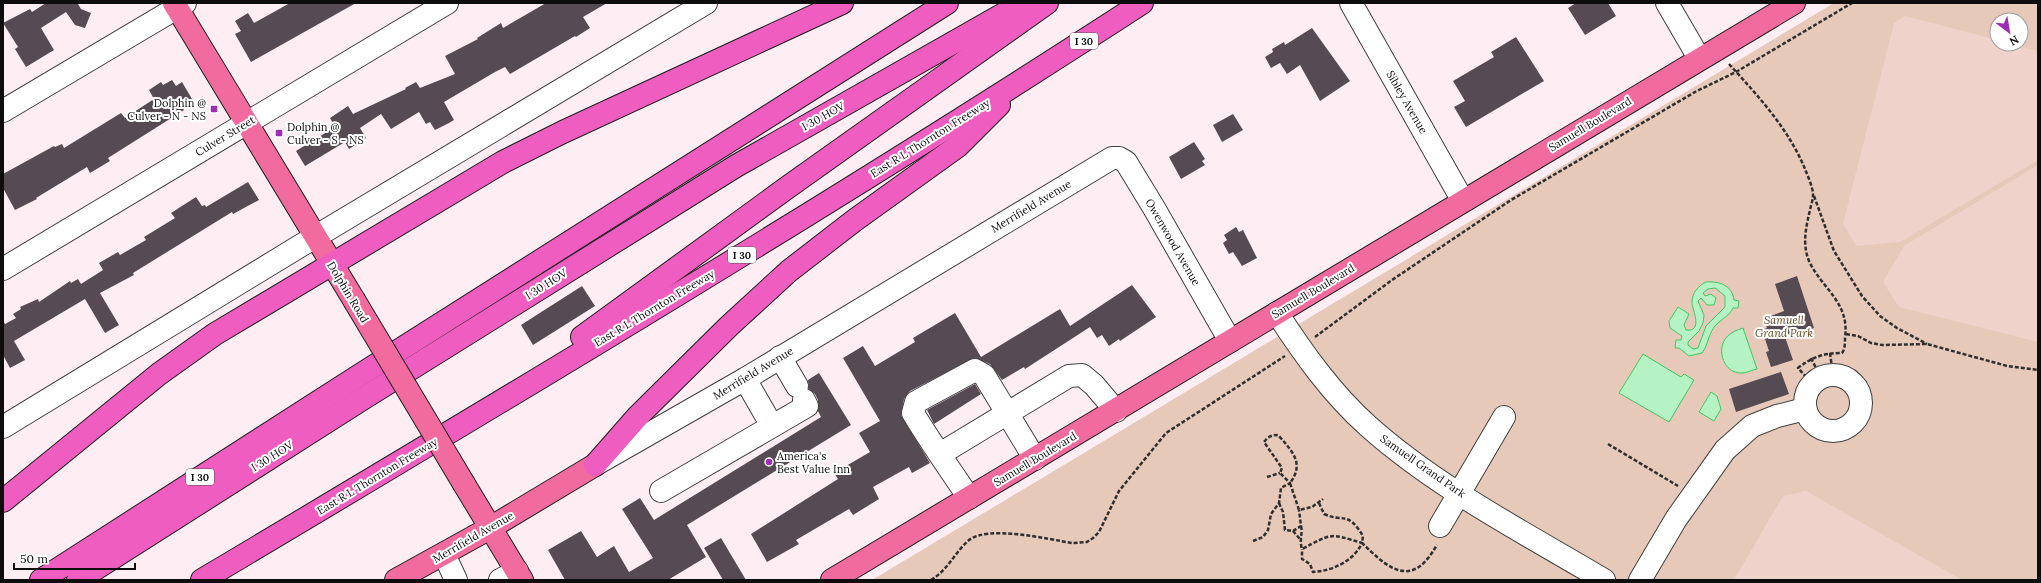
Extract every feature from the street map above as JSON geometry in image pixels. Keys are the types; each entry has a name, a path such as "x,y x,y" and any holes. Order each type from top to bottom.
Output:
{"highway":[{"path":"3,501 159,374 215,334 503,162 570,129 842,3"},
{"name":"I 30","path":"41,580 360,375 947,3"},
{"path":"603,221 1016,3"},
{"name":"I 30 HOV","path":"78,580 364,398 736,166 1023,3"},
{"path":"456,428 781,192 1047,3"},
{"name":"East R L Thornton Freeway","path":"202,580 754,247 1025,79 1142,3"},
{"path":"595,464 638,416 729,326 789,271 855,220 958,146 1025,79"}],"main road":[{"name":"Samuell Boulevard","path":"832,580 1464,202 1708,53 1794,3"},
{"name":"Dolphin Road","path":"179,5 315,237 490,528 513,577"},
{"name":"Merrifield Avenue","path":"396,580 490,528 595,464"}],"street":[{"name":"Culver Street","path":"3,269 448,3"},
{"path":"3,427 315,237 706,3"},
{"name":"Sibley Avenue","path":"1351,3 1464,202"},
{"path":"1667,3 1708,53"},
{"path":"3,112 179,5"},
{"name":"Owenwood Avenue","path":"1106,161 1119,158 1126,162 1230,341"},
{"name":"Merrifield Avenue","path":"595,464 745,379 1106,161"},
{"name":"Samuell Grand Park","path":"1277,313 1299,346 1342,400 1367,426 1417,466 1604,580"},
{"path":"661,491 807,406 780,357"},
{"path":"969,498 940,454 929,441 913,413 916,402 975,370 984,376 1035,459"},
{"path":"940,454 1007,412 1069,376 1082,375 1094,385 1116,411"},
{"path":"1827,376 1846,379 1857,388 1861,405 1854,422 1847,428 1838,431 1828,431 1820,428 1813,422 1805,409 1806,396 1810,388 1816,381 1827,376"},
{"path":"745,379 772,426"},
{"path":"1640,580 1676,519 1725,450 1752,426 1777,416 1805,409"},
{"path":"1439,535 1459,493 1504,417"},
{"path":"444,554 456,580"}],"path":[{"path":"931,580 945,569 970,539 979,534 1000,533 1072,543 1082,542 1093,538 1099,532 1118,491 1166,433 1299,346 1498,208 1564,167 1688,96 1736,72 1852,3"},
{"path":"1708,53 1736,72 1769,109 1793,142 1810,182 1834,251 1862,296 1880,316 1897,328 1928,344 2007,366 2038,370"},
{"path":"1814,195 1807,223 1806,249 1815,270 1839,303 1846,334 1844,350 1842,353 1830,353 1827,376"},
{"path":"1846,334 1858,336 1871,343 1882,345 1928,344"},
{"path":"1811,358 1827,376"},
{"path":"1253,541 1263,537 1271,514 1279,503 1281,488 1290,483 1298,471 1298,463 1295,456 1278,436 1272,435 1264,442 1281,465 1282,468 1280,473"},
{"path":"1267,477 1280,473"},
{"path":"1280,473 1290,483 1299,510 1302,530 1300,539 1302,560 1310,564 1313,572 1321,571 1342,563 1358,551 1362,543 1363,536 1352,521 1346,518 1324,514 1319,503"},
{"path":"1299,510 1319,503 1322,499"},
{"path":"1279,503 1283,512 1285,530 1293,531 1301,526"},
{"path":"1293,531 1300,539"},
{"path":"1302,549 1322,538 1336,535 1347,537 1362,543 1384,562 1398,570 1407,571 1416,569 1423,564 1439,535"}],"green space":[{"name":"Samuell Grand Park","path":"1834,3 2038,3 2038,580 872,580"}],"shaded area":[{"path":"1905,16 1989,38 1989,52 2029,52 2029,49 2038,51 2038,160 1900,242 1857,246 1843,224 1894,23"},
{"path":"2038,165 2038,342 1899,307 1883,282 1904,246"},
{"path":"1706,282 1716,282 1728,287 1734,300 1739,301 1738,308 1733,308 1728,315 1714,327 1702,353 1689,356 1679,348 1675,348 1676,340 1681,340 1682,336 1670,328 1669,321 1678,307 1689,314 1684,325 1686,330 1695,328 1696,320 1692,306 1692,299 1696,290","holes":["1715,288 1725,296 1725,307 1706,326 1698,348 1693,349 1688,345 1688,342 1699,331 1703,323 1704,315 1698,301 1701,298 1707,305 1714,305 1716,298 1711,294 1705,296 1703,293 1708,289"]},
{"path":"1743,328 1757,369 1746,373 1730,370 1726,366 1722,355 1723,343 1726,338"},
{"path":"1643,354 1681,377 1684,374 1694,380 1669,422 1619,393"},
{"path":"1711,392 1717,396 1721,409 1714,421 1699,412"},
{"path":"1806,491 1962,580 1734,580 1783,496"}],"building":[{"path":"46,3 80,3 78,4 81,9 91,13 85,28 75,25 66,12 41,28 54,50 26,67 15,49 18,47 3,23 30,9 32,12"},
{"path":"290,3 356,3 251,62 235,34 241,31 235,21 248,13 254,23"},
{"path":"546,3 607,3 583,17 590,28 576,37 575,36 510,74 505,67 444,102 454,120 449,123 435,130 430,122 426,124 419,112 391,129 381,114 360,128 366,138 349,149 345,142 305,166 296,151 335,127 330,118 348,106 353,114 406,89 405,88 416,82 420,88 455,74 445,56 478,39 477,38 501,23 503,28"},
{"path":"1576,3 1608,3 1616,16 1585,35 1568,8"},
{"path":"1312,28 1350,81 1320,101 1300,65 1287,74 1280,63 1271,68 1265,57 1273,52 1272,49 1284,42 1285,45"},
{"path":"1516,37 1544,81 1466,127 1454,107 1465,101 1453,81 1494,57 1491,52"},
{"path":"172,80 176,86 182,82 192,99 181,105 184,110 108,158 110,161 90,173 87,167 36,198 37,199 15,210 3,188 3,174 54,146 55,147 62,144 64,148 121,113 125,118 154,99 149,90 161,82 163,85"},
{"path":"1233,114 1243,130 1222,142 1213,125"},
{"path":"1194,142 1205,159 1202,161 1205,165 1181,179 1169,157"},
{"path":"248,182 259,200 233,214 232,212 133,273 134,275 100,293 119,325 105,333 85,299 14,341 25,360 10,368 3,355 3,321 5,324 16,318 13,314 21,309 20,307 38,299 39,302 70,281 71,283 78,279 81,284 103,270 99,263 118,252 120,255 146,240 144,237 175,218 171,213 196,197 202,206 205,205 206,207"},
{"path":"1236,227 1239,232 1243,230 1257,258 1242,266 1233,252 1229,254 1223,243 1227,240 1224,235"},
{"path":"1797,276 1814,328 1785,337 1793,360 1771,367 1766,352 1769,351 1762,330 1767,328 1763,319 1784,311 1775,284"},
{"path":"1132,285 1156,317 1120,341 1119,339 1109,346 1102,335 1097,338 1090,327 1025,369 1024,367 1002,380 990,364 975,358 910,391 904,399 901,415 930,463 912,473 909,467 873,487 879,499 853,515 849,509 796,540 799,544 767,562 751,534 838,479 834,473 870,452 859,433 880,421 843,358 863,346 875,366 915,342 913,338 955,313 981,357 1060,309 1070,326"},
{"path":"582,286 595,306 533,345 521,325"},
{"path":"1781,372 1789,394 1736,412 1729,389"},
{"path":"819,373 851,425 687,525 706,557 668,580 565,580 548,550 581,531 597,557 614,546 629,572 653,558 622,509 640,498 654,520 821,417 818,411 818,400 815,394 809,389 808,380"},
{"path":"975,384 981,394 934,424 927,410"},
{"path":"721,538 746,580 723,580 704,548"}],"place":[{"name":"Dolphin @ Culver - N - NS","path":"214,109"},
{"name":"Dolphin @ Culver - S - NS","path":"279,133"},
{"name":"America's Best Value Inn","path":"769,462"}]}
